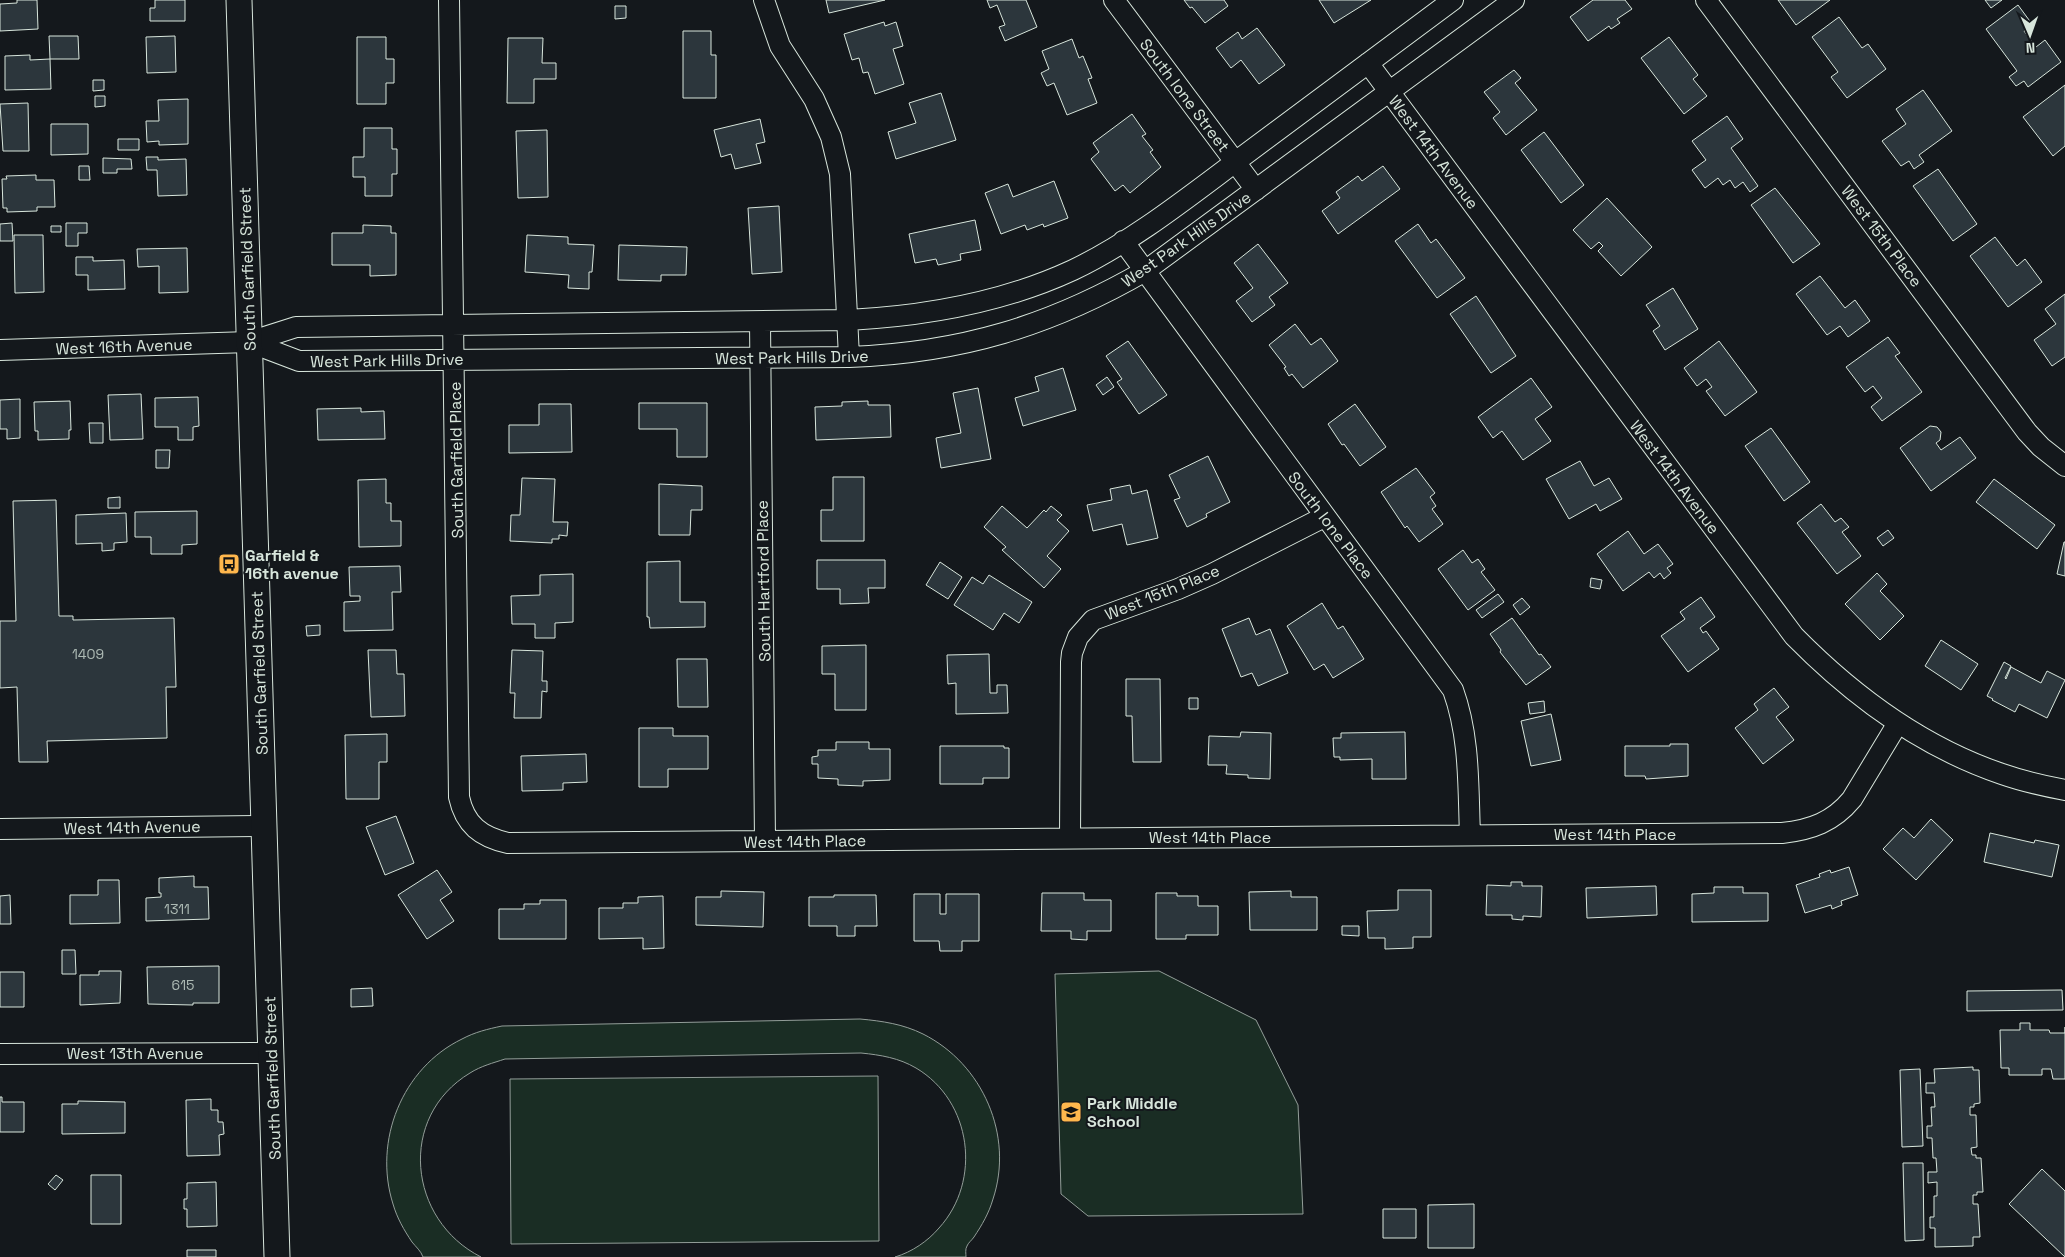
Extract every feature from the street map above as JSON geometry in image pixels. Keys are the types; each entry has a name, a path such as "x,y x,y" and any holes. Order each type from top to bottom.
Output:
{"street":[{"name":"South Garfield Street","path":"239,0 277,1257"},
{"name":"South Garfield Place","path":"449,0 455,359 458,797 465,816 472,827"},
{"path":"764,0 780,46 814,99 831,137 840,174 849,320 849,357"},
{"name":"South Ione Street","path":"1114,0 1256,190"},
{"name":"West Park Hills Drive","path":"249,342 296,326 849,320 897,318 986,301 1026,289 1074,269 1123,241 1178,204 1453,0"},
{"name":"West 15th Place","path":"1706,0 2027,432 2041,447 2065,466"},
{"name":"West Park Hills Drive","path":"249,342 298,361 849,357 892,355 987,339 1066,312 1106,293 1145,271 1390,93 1503,3"},
{"name":"West 14th Avenue","path":"1368,63 1794,636 1852,691 1898,722 1946,750 2002,774 2065,790"},
{"name":"South Ione Place","path":"1123,241 1453,690 1461,711 1468,757 1470,835"},
{"name":"South Hartford Place","path":"760,322 765,841"},
{"name":"West 16th Avenue","path":"0,350 249,342"},
{"name":"West 15th Place","path":"1070,838 1070,662 1074,646 1084,629 1102,616 1178,589 1212,574 1324,517"},
{"name":"West 14th Place","path":"472,827 482,835 508,843 1799,832 1824,823 1844,810 1856,794 1898,722"},
{"name":"West 14th Avenue","path":"0,829 264,826"},
{"name":"West 13th Avenue","path":"0,1054 271,1053"}],"green space":[{"path":"1159,971 1256,1020 1298,1105 1303,1214 1088,1216 1061,1194 1055,974"},
{"path":"860,1019 900,1025 923,1034 944,1047 962,1064 977,1083 988,1104 996,1127 999,1151 998,1175 993,1199 985,1219 968,1245 966,1257 895,1257 913,1249 930,1237 953,1209 961,1188 965,1165 965,1143 959,1121 949,1100 935,1082 916,1068 896,1059 861,1053 505,1059 478,1068 447,1092 431,1115 422,1141 421,1168 426,1194 438,1219 457,1240 481,1257 423,1257 401,1224 393,1204 388,1180 387,1156 390,1132 398,1109 409,1087 423,1068 441,1052 472,1034 502,1026"},
{"path":"878,1076 879,1241 511,1244 510,1079"}],"building":[{"path":"17,0 37,0 38,29 0,31 0,4 17,3"},
{"path":"155,0 185,0 185,21 150,21 150,8 155,8"},
{"path":"826,0 885,0 829,13"},
{"path":"987,0 1026,0 1037,27 1005,41 999,27 1005,25 997,5 990,8"},
{"path":"1184,0 1224,0 1228,6 1205,23"},
{"path":"1319,0 1371,0 1334,23"},
{"path":"1593,0 1625,0 1632,9 1617,19 1620,23 1611,29 1609,26 1588,41 1570,17"},
{"path":"1778,0 1830,0 1796,25"},
{"path":"1985,0 2002,0 1991,8"},
{"path":"2018,5 2032,24 2024,31 2036,47 2045,40 2061,62 2028,87 2024,81 2016,86 2009,77 2017,71 1986,29"},
{"path":"615,6 626,6 626,18 615,19"},
{"path":"1839,17 1862,48 1868,44 1886,69 1847,98 1831,77 1838,72 1812,37"},
{"path":"884,22 885,26 896,22 903,46 893,49 904,84 875,94 868,72 863,73 859,58 852,60 844,34"},
{"path":"1257,28 1285,65 1259,84 1241,60 1231,68 1216,48 1238,32 1242,39"},
{"path":"683,31 711,31 711,55 716,55 716,98 683,98"},
{"path":"49,36 78,36 79,59 50,59"},
{"path":"175,36 176,72 147,73 146,37"},
{"path":"357,37 386,37 386,59 394,59 394,83 386,83 386,104 357,104"},
{"path":"1669,37 1698,75 1693,79 1707,96 1684,114 1641,58"},
{"path":"508,38 543,38 542,63 556,63 556,79 534,79 534,103 507,103"},
{"path":"1072,39 1079,58 1083,56 1092,78 1088,79 1097,103 1067,115 1054,83 1047,86 1041,73 1049,69 1042,51"},
{"path":"30,55 30,60 50,59 51,89 5,90 5,56"},
{"path":"1514,70 1521,78 1515,83 1537,110 1506,135 1493,118 1500,112 1484,92"},
{"path":"93,80 104,80 104,90 93,91"},
{"path":"2065,85 2065,146 2053,156 2023,117"},
{"path":"1923,90 1952,131 1919,155 1924,162 1914,169 1909,161 1901,166 1882,141 1906,124 1896,109"},
{"path":"941,93 956,140 896,159 888,132 916,123 909,103"},
{"path":"95,96 105,96 105,106 95,107"},
{"path":"188,99 188,144 159,145 159,141 147,142 146,121 159,121 158,100"},
{"path":"28,103 29,151 3,151 0,104"},
{"path":"1132,114 1146,134 1142,136 1153,150 1150,152 1161,167 1130,193 1123,185 1115,191 1091,159 1099,152 1093,143"},
{"path":"1727,116 1743,139 1731,148 1758,186 1750,192 1743,182 1735,188 1730,180 1723,185 1718,178 1705,188 1692,170 1706,160 1692,141"},
{"path":"760,119 765,142 756,144 761,163 735,169 731,154 721,157 714,130"},
{"path":"51,124 88,124 88,154 51,155"},
{"path":"364,128 392,128 392,149 397,149 397,174 392,174 392,196 365,196 365,177 353,177 353,157 364,157"},
{"path":"547,130 548,197 518,198 516,131"},
{"path":"1544,132 1584,185 1561,203 1521,150"},
{"path":"118,139 139,139 139,150 118,150"},
{"path":"146,157 158,157 158,160 186,159 187,195 158,196 157,170 147,170"},
{"path":"103,158 131,159 132,169 117,169 117,173 103,173"},
{"path":"79,166 89,166 90,180 79,180"},
{"path":"1383,166 1400,189 1338,234 1322,211 1340,198 1336,192 1358,176 1362,181"},
{"path":"1938,169 1977,224 1953,241 1913,186"},
{"path":"36,175 36,180 54,180 55,207 37,207 37,211 7,212 7,208 3,208 2,179 7,179 6,176"},
{"path":"1054,181 1068,218 1044,227 1043,224 1027,230 1025,225 1001,234 985,193 1008,184 1013,197"},
{"path":"1775,188 1820,244 1793,263 1751,205"},
{"path":"1607,198 1652,247 1621,276 1598,251 1603,246 1599,242 1591,249 1573,230"},
{"path":"779,206 782,272 752,274 748,208"},
{"path":"975,220 981,250 960,254 961,260 938,265 936,259 915,263 909,234"},
{"path":"12,223 13,241 0,241 0,224"},
{"path":"66,223 87,223 87,233 78,233 78,246 66,246"},
{"path":"1418,224 1431,243 1436,239 1465,278 1437,298 1395,241"},
{"path":"363,225 391,226 391,233 396,233 396,275 370,276 370,265 332,265 332,233 363,233"},
{"path":"51,226 61,226 61,232 51,232"},
{"path":"14,235 43,235 44,292 15,293"},
{"path":"527,235 568,237 568,244 594,245 592,272 589,272 589,289 568,288 569,275 525,272"},
{"path":"1995,237 2017,266 2025,259 2042,282 2008,307 1970,256"},
{"path":"1258,244 1288,283 1269,297 1275,305 1252,322 1236,301 1253,288 1234,263"},
{"path":"619,245 687,247 686,275 661,275 661,281 618,280"},
{"path":"187,248 188,292 159,293 159,266 138,267 137,249"},
{"path":"76,257 93,257 93,261 124,260 125,289 88,290 88,275 76,275"},
{"path":"1820,276 1845,308 1855,300 1870,321 1848,337 1840,326 1827,335 1796,294"},
{"path":"1673,288 1698,329 1665,350 1653,331 1660,326 1646,305"},
{"path":"2065,294 2065,357 2052,366 2034,340 2056,324 2045,309"},
{"path":"1476,296 1516,356 1491,373 1450,314"},
{"path":"1295,324 1311,345 1321,338 1338,361 1303,388 1292,374 1289,376 1284,368 1286,367 1269,345"},
{"path":"1888,337 1900,353 1895,356 1922,392 1882,421 1871,407 1882,398 1873,386 1865,392 1846,367"},
{"path":"1128,341 1167,395 1139,414 1117,382 1122,379 1106,356"},
{"path":"1719,341 1757,392 1725,416 1706,391 1712,387 1706,379 1697,386 1684,368"},
{"path":"1063,368 1076,410 1023,426 1015,398 1039,391 1035,377"},
{"path":"1107,377 1114,387 1103,395 1096,385"},
{"path":"1531,378 1552,407 1535,419 1551,441 1523,460 1502,431 1493,438 1478,417"},
{"path":"978,388 991,459 941,468 936,438 961,433 953,393"},
{"path":"141,394 143,439 110,440 108,395"},
{"path":"198,397 199,426 193,427 193,440 178,440 178,427 155,427 155,398"},
{"path":"20,399 20,438 7,439 7,429 0,429 0,400"},
{"path":"70,401 71,430 69,430 69,439 38,440 38,431 35,431 34,402"},
{"path":"868,401 868,405 890,405 891,437 816,440 815,407 842,406 842,402"},
{"path":"639,403 707,403 707,457 677,457 677,429 639,429"},
{"path":"539,404 571,404 572,452 509,453 509,425 539,425"},
{"path":"1355,404 1386,447 1360,466 1344,444 1342,445 1328,424"},
{"path":"361,408 361,412 384,411 385,439 318,440 317,409"},
{"path":"89,423 103,423 103,443 90,443"},
{"path":"1930,426 1937,427 1941,432 1940,440 1936,443 1941,450 1960,437 1976,458 1931,491 1900,448"},
{"path":"1771,428 1810,482 1784,501 1745,446"},
{"path":"156,450 170,450 169,468 156,468"},
{"path":"1208,456 1230,502 1206,514 1207,517 1187,527 1174,500 1180,498 1169,475"},
{"path":"1580,461 1594,486 1609,478 1622,499 1600,511 1596,504 1569,519 1546,479"},
{"path":"1416,468 1435,493 1430,497 1436,506 1432,509 1443,524 1419,542 1407,526 1405,528 1381,492"},
{"path":"833,477 864,477 864,541 821,541 821,510 833,510"},
{"path":"522,478 555,479 553,522 568,522 567,536 559,535 559,539 552,539 552,543 510,541 511,515 520,515"},
{"path":"386,479 386,503 391,503 391,521 401,521 401,546 359,547 358,480"},
{"path":"1994,479 2055,525 2037,549 1976,502"},
{"path":"659,484 702,486 702,510 691,510 690,535 659,535"},
{"path":"1130,485 1132,494 1147,490 1158,538 1127,545 1122,524 1093,531 1087,505 1112,500 1110,489"},
{"path":"120,497 120,508 108,508 108,498"},
{"path":"56,500 59,616 73,616 73,620 174,618 176,687 166,687 167,738 47,741 48,762 19,762 17,687 0,688 0,621 16,621 13,501"},
{"path":"1821,504 1835,522 1841,518 1849,527 1842,532 1861,556 1837,574 1797,523"},
{"path":"1002,506 1027,528 1044,510 1046,512 1051,506 1062,515 1057,520 1069,531 1047,556 1061,569 1044,588 1002,550 1006,547 984,527"},
{"path":"197,511 197,544 182,545 182,554 151,554 151,537 135,537 135,512"},
{"path":"126,513 127,542 114,543 114,550 102,551 102,543 76,544 76,515"},
{"path":"1888,530 1894,538 1883,546 1877,538"},
{"path":"1628,531 1644,554 1658,544 1673,564 1667,568 1671,573 1664,579 1660,573 1654,578 1649,572 1623,591 1597,554"},
{"path":"2065,542 2065,576 2057,574"},
{"path":"1463,550 1472,563 1478,559 1485,569 1481,572 1495,590 1468,610 1438,569"},
{"path":"817,560 885,560 885,588 868,588 869,603 840,604 840,589 817,589"},
{"path":"680,561 680,602 705,602 705,627 650,628 649,617 647,617 647,562"},
{"path":"940,562 962,577 948,599 926,585"},
{"path":"400,566 401,592 392,592 393,630 344,631 344,602 360,601 360,596 350,596 349,567"},
{"path":"1877,573 1887,584 1880,591 1904,616 1880,640 1845,604"},
{"path":"573,574 573,622 555,623 555,638 535,638 535,624 512,624 511,596 540,595 540,575"},
{"path":"989,575 1032,602 1019,623 1004,613 993,630 954,605 972,577 983,584"},
{"path":"1591,578 1602,580 1600,589 1590,587"},
{"path":"1498,594 1504,602 1482,618 1476,610"},
{"path":"1701,597 1715,617 1700,628 1703,633 1706,631 1719,649 1688,672 1661,636 1685,619 1680,612"},
{"path":"1522,598 1530,607 1520,615 1513,605"},
{"path":"1322,603 1338,629 1343,626 1364,659 1333,678 1324,664 1314,670 1287,626"},
{"path":"1249,618 1256,635 1270,629 1288,673 1258,686 1252,673 1241,677 1222,629"},
{"path":"1512,618 1539,655 1541,654 1551,667 1526,685 1500,652 1501,650 1490,634"},
{"path":"320,625 320,635 307,636 306,626"},
{"path":"1941,640 1978,664 1961,690 1925,666"},
{"path":"866,645 866,710 835,710 835,674 822,674 822,646"},
{"path":"368,650 396,650 397,674 404,674 405,716 371,717"},
{"path":"512,650 543,651 542,681 547,681 547,692 542,691 541,718 514,718 515,693 510,693"},
{"path":"989,654 990,693 997,693 997,685 1007,685 1008,713 956,714 956,683 948,684 947,655"},
{"path":"677,659 707,659 708,707 678,707"},
{"path":"2004,662 2011,666 2006,679 2011,667 2041,683 2047,671 2065,680 2047,718 2019,704 2015,712 1987,696"},
{"path":"1126,679 1160,679 1161,762 1133,762 1132,716 1126,716"},
{"path":"1774,688 1789,707 1776,717 1794,740 1763,764 1735,728 1758,710 1754,704"},
{"path":"1189,698 1198,698 1198,709 1189,709"},
{"path":"1544,701 1545,712 1530,714 1528,703"},
{"path":"1551,714 1561,760 1531,766 1521,721"},
{"path":"639,728 673,728 673,736 708,736 708,769 668,769 668,787 639,787"},
{"path":"1241,732 1271,733 1270,779 1226,774 1227,765 1208,765 1209,736 1240,737"},
{"path":"1405,732 1406,779 1372,779 1372,759 1340,760 1340,757 1334,757 1333,738 1341,738 1341,733"},
{"path":"387,734 387,762 379,762 379,799 346,799 345,735"},
{"path":"836,742 869,742 869,749 890,749 890,780 863,781 863,786 838,785 838,779 818,778 818,764 812,764 812,757 818,756 818,750 836,750"},
{"path":"1670,744 1688,744 1688,776 1646,779 1645,776 1625,776 1625,746 1670,746"},
{"path":"940,746 1004,746 1004,748 1009,748 1009,778 983,778 983,784 940,784"},
{"path":"586,754 587,782 563,783 563,790 522,791 521,756"},
{"path":"396,816 414,863 385,875 366,827"},
{"path":"1931,819 1953,840 1916,880 1883,849 1903,828 1914,838"},
{"path":"1990,833 2034,843 2035,840 2059,845 2052,877 1984,862"},
{"path":"1849,867 1858,895 1841,901 1842,905 1832,909 1831,905 1805,913 1796,885 1820,877 1819,874 1830,870 1831,873"},
{"path":"437,870 452,892 440,900 454,921 427,939 398,895"},
{"path":"194,876 194,887 208,887 209,919 146,921 146,898 161,897 161,893 159,893 159,878"},
{"path":"98,880 119,880 120,923 70,924 70,895 98,895"},
{"path":"1511,882 1522,882 1522,886 1542,886 1541,917 1523,916 1523,920 1512,919 1512,915 1486,915 1487,885 1511,886"},
{"path":"1656,886 1657,915 1587,918 1586,888"},
{"path":"1714,887 1743,887 1743,893 1768,893 1768,921 1692,922 1692,894 1714,893"},
{"path":"1398,890 1431,890 1431,937 1413,937 1413,948 1385,949 1385,938 1368,938 1367,911 1398,910"},
{"path":"721,891 764,892 763,927 696,925 696,897 721,897"},
{"path":"1291,891 1291,897 1317,897 1317,930 1250,930 1249,892"},
{"path":"1042,893 1084,893 1084,900 1111,900 1111,931 1087,931 1087,940 1071,939 1071,931 1041,931"},
{"path":"1156,893 1198,896 1198,906 1218,906 1218,935 1186,935 1186,939 1156,939"},
{"path":"914,894 940,894 940,914 946,914 946,894 979,894 979,941 962,941 962,951 940,951 939,941 914,941"},
{"path":"10,895 11,924 0,924 0,896"},
{"path":"834,895 876,895 877,926 855,926 855,936 837,936 837,926 809,926 809,897 834,897"},
{"path":"663,896 664,948 643,949 643,938 599,939 599,908 623,908 623,903 638,903 638,897"},
{"path":"540,900 566,900 566,939 499,939 499,909 524,909 524,904 540,904"},
{"path":"1342,926 1359,926 1359,936 1342,935"},
{"path":"62,950 75,950 76,974 62,974"},
{"path":"219,966 219,1003 193,1003 193,1005 148,1004 147,967"},
{"path":"99,971 121,971 120,1003 80,1005 80,975 99,975"},
{"path":"0,972 24,972 24,1007 0,1007"},
{"path":"372,988 373,1006 351,1007 351,989"},
{"path":"2062,990 2063,1010 1967,1011 1967,991"},
{"path":"2020,1023 2030,1023 2030,1030 2049,1030 2050,1033 2065,1033 2065,1079 2053,1079 2051,1069 2042,1069 2042,1075 2009,1075 2009,1068 2001,1068 2000,1030 2020,1030"},
{"path":"1973,1067 1973,1070 1979,1070 1980,1103 1970,1107 1970,1115 1976,1115 1977,1147 1971,1148 1972,1155 1976,1155 1976,1158 1981,1158 1983,1192 1977,1192 1977,1195 1973,1195 1973,1204 1978,1204 1980,1237 1973,1237 1973,1246 1935,1247 1935,1228 1930,1228 1930,1217 1934,1217 1934,1196 1937,1196 1937,1182 1928,1183 1928,1172 1937,1172 1936,1158 1933,1158 1932,1138 1927,1138 1927,1126 1932,1126 1931,1107 1935,1107 1934,1093 1926,1093 1926,1083 1935,1083 1934,1069"},
{"path":"1920,1069 1923,1146 1902,1147 1900,1070"},
{"path":"0,1097 2,1097 2,1102 24,1102 24,1132 0,1132"},
{"path":"211,1099 211,1110 218,1110 218,1122 223,1122 224,1134 219,1135 220,1155 187,1156 186,1100"},
{"path":"78,1101 125,1102 125,1133 62,1134 62,1104 78,1104"},
{"path":"1903,1163 1923,1163 1924,1240 1905,1241"},
{"path":"2042,1169 2065,1191 2065,1257 2009,1204"},
{"path":"56,1175 63,1180 55,1190 48,1184"},
{"path":"91,1175 121,1175 121,1224 91,1224"},
{"path":"216,1182 217,1226 187,1227 187,1209 184,1209 184,1199 187,1199 187,1183"},
{"path":"1474,1204 1474,1248 1428,1248 1428,1205"},
{"path":"1383,1209 1416,1209 1416,1238 1383,1238"},
{"path":"187,1250 216,1250 216,1257 187,1257"}],"place":[{"name":"Garfield & 16th avenue","path":"229,564"},
{"name":"Park Middle School","path":"1071,1112"}]}
